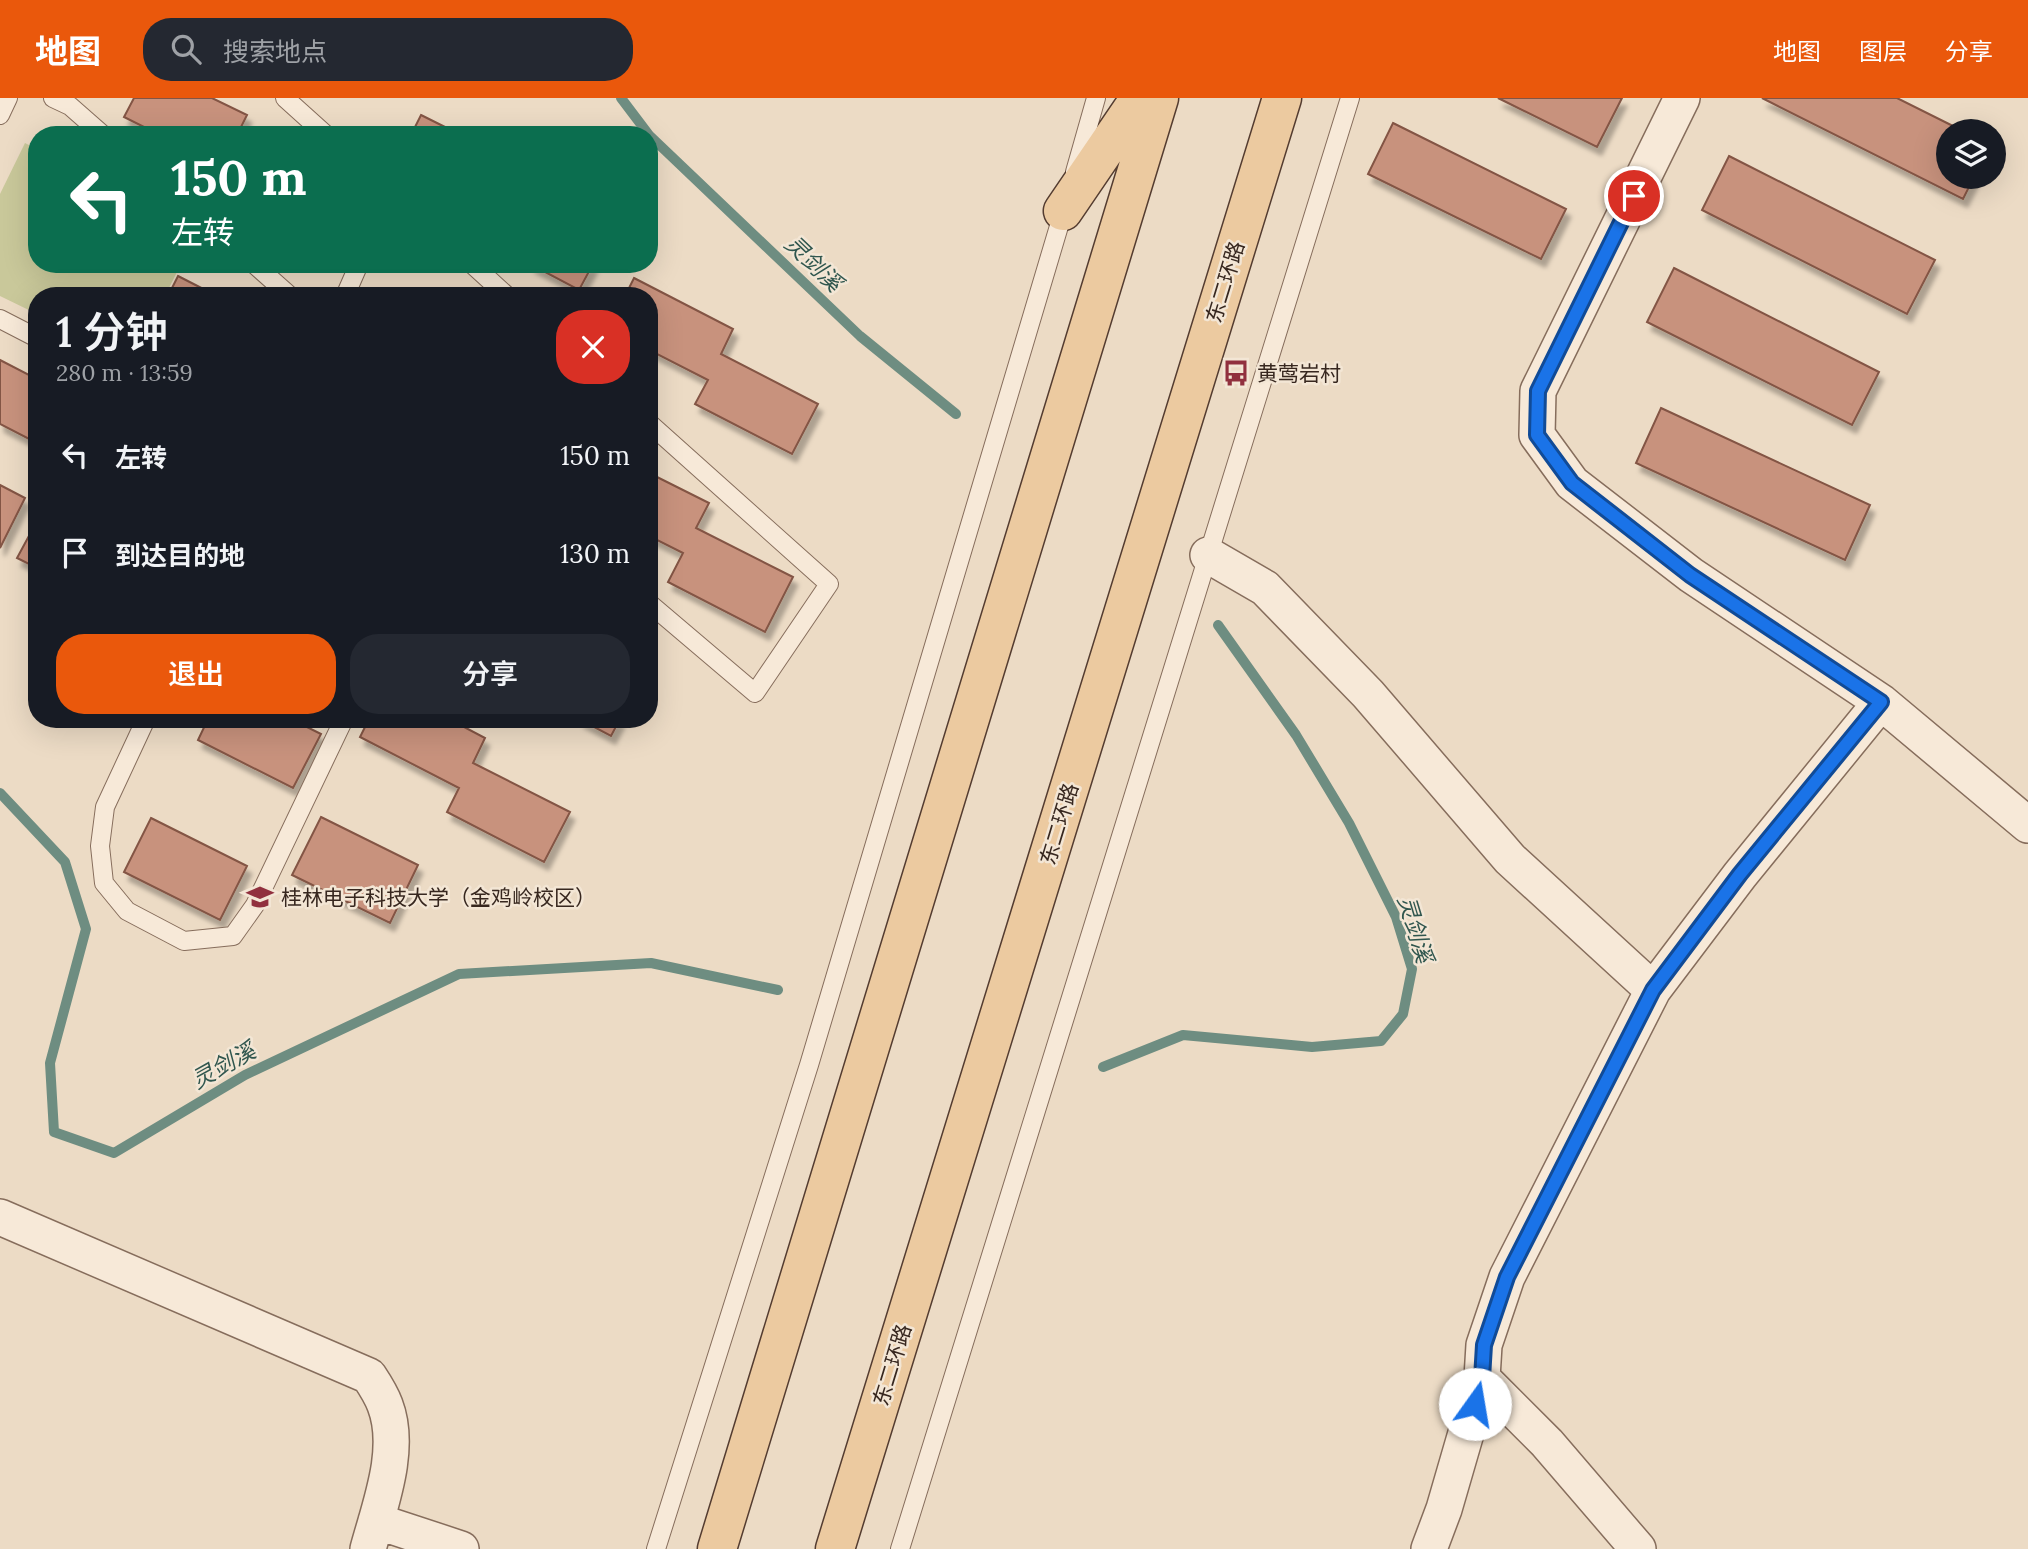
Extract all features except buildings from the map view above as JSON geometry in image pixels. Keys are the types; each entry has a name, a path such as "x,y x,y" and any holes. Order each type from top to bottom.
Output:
{"main road":[{"path":"1063,211 1140,98"},
{"path":"717,1549 1159,98"},
{"name":"东二环路","path":"835,1549 1282,98"}],"street":[{"path":"1682,98 1538,391 1537,435 1572,483 1690,575 1881,702 2028,825"},
{"path":"1208,555 1265,588 1367,694 1510,859 1653,990"},
{"path":"1429,1549 1444,1509 1482,1378 1484,1345 1507,1277 1653,990 1740,874 1881,702"},
{"path":"0,1217 369,1376 385,1405 391,1441 372,1535 461,1549"},
{"path":"1482,1378 1547,1443 1638,1549"}],"lane":[{"path":"0,115 8,98"},
{"path":"53,98 70,106 93,126"},
{"path":"285,98 316,126"},
{"path":"656,1549 809,1065 1096,98"},
{"path":"900,1549 1350,98"},
{"path":"264,273 280,287"},
{"path":"482,273 497,287"},
{"path":"0,319 28,333"},
{"path":"658,431 829,584 755,693 658,611"},
{"path":"142,728 105,807 100,846 104,883 127,911 184,941 233,936 255,905 340,728"}],"green space":[{"path":"25,143 28,144 28,273 176,273 170,287 28,287 28,310 0,296 0,194"}],"waterway":[{"name":"灵剑溪","path":"621,98 642,126"},
{"name":"灵剑溪","path":"658,144 860,336 956,414"},
{"name":"灵剑溪","path":"1103,1067 1183,1035 1312,1047 1381,1041 1403,1014 1412,969 1396,917 1349,823 1296,735 1218,625"},
{"name":"灵剑溪","path":"0,793 65,862 86,929 50,1063 54,1132 114,1153 245,1075 459,974 651,963 778,990"}],"place":[{"name":"黄莺岩村","path":"1236,373"},
{"name":"桂林电子科技大学（金鸡岭校区）","path":"260,897"}],"route":[{"path":"1475,1404 1482,1378 1484,1345 1507,1277 1653,990 1740,874 1881,702 1690,575 1572,483 1537,435 1538,391 1634,196"}]}
